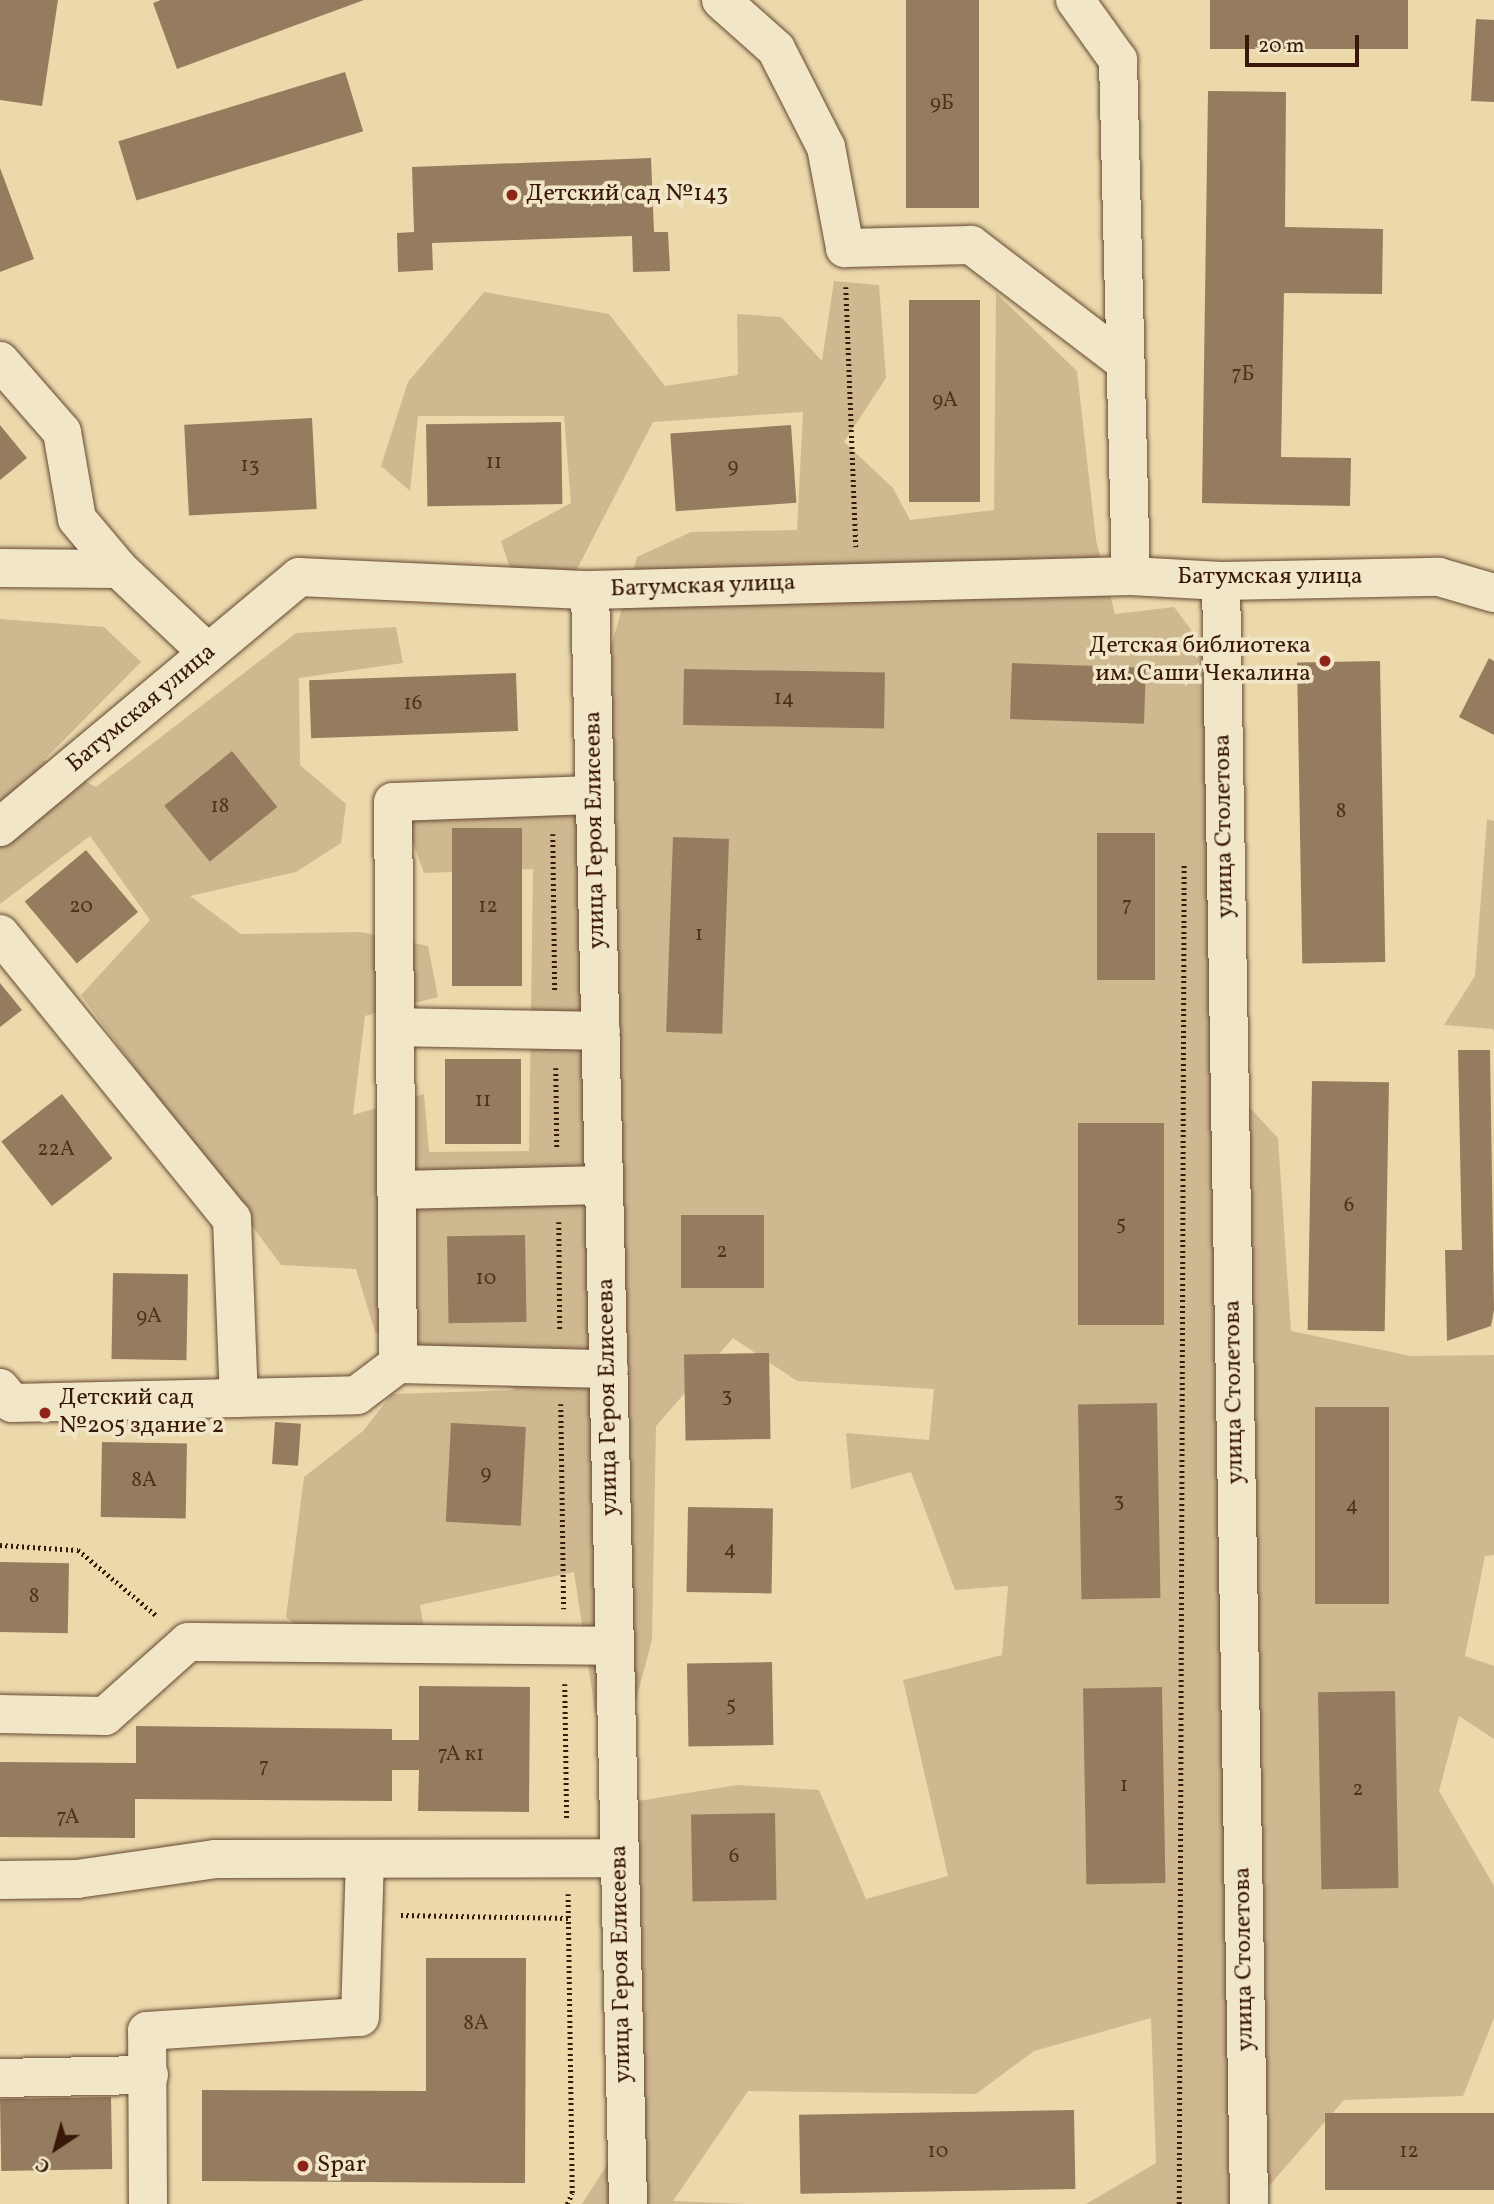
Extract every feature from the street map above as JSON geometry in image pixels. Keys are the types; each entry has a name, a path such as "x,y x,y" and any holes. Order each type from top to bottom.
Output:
{"street":[{"path":"721,0 776,49 826,147 845,248 971,246 1123,361"},
{"path":"1075,0 1118,60 1123,361 1131,576"},
{"path":"0,361 62,432 78,519 119,569 208,653"},
{"path":"0,568 119,569"},
{"name":"Батумская улица","path":"0,827 299,578 590,590 1131,576 1221,581 1439,577 1494,593"},
{"name":"улица Столетова","path":"1221,581 1249,2204"},
{"name":"улица Героя Елисеева","path":"590,590 628,2204"},
{"path":"398,1364 393,802 595,795"},
{"path":"0,934 232,1219 239,1398"},
{"path":"395,1027 601,1031"},
{"path":"397,1189 604,1185"},
{"path":"0,1388 12,1403 357,1395 398,1364 609,1369"},
{"path":"0,1714 105,1716 188,1642 615,1646"},
{"path":"0,1880 77,1879 215,1858 620,1858"},
{"path":"148,2204 147,2031 360,2017 365,1859"},
{"path":"0,2078 149,2075"}],"path":[{"path":"845,248 858,583"},
{"path":"553,796 572,2193 567,2204"},
{"path":"1179,2204 1184,857"},
{"path":"0,1545 78,1550 188,1642"},
{"path":"363,1915 568,1918"}],"shaded area":[{"path":"834,281 879,285 886,378 844,442 893,488 910,520 994,510 996,293 1077,371 1096,540 1115,614 1174,607 1207,651 1214,1069 1278,1138 1291,1331 1411,1356 1494,1355 1494,1555 1485,1556 1465,1656 1494,1666 1494,1739 1459,1716 1439,1791 1494,1886 1494,2018 1463,2096 1344,2100 1253,2204 1086,2204 1156,2163 1151,2018 1034,2051 976,2094 748,2091 673,2201 747,2204 582,2204 635,2121 638,1801 737,1785 819,1790 866,1899 948,1876 903,1680 1002,1655 1008,1586 955,1590 911,1472 851,1489 846,1433 929,1440 934,1389 797,1381 733,1338 656,1426 652,1640 629,1726 595,1711 574,1572 420,1605 430,1664 337,1657 286,1617 304,1477 363,1431 392,1394 515,1390 375,1332 356,1269 281,1265 81,995 150,920 90,836 0,904 0,619 104,627 141,662 44,760 96,787 296,633 396,627 403,663 299,678 300,765 346,804 341,843 296,872 190,896 241,934 361,932 428,946 438,997 365,1016 353,1115 424,1094 429,1152 529,1151 533,869 424,873 403,815 544,777 604,824 605,667 637,557 691,532 797,530 803,412 653,422 576,571 512,574 501,541 571,503 564,416 418,416 410,491 381,466 408,382 484,292 609,314 665,386 738,375 737,314 781,317 822,361"},
{"path":"1487,819 1494,821 1494,1033 1493,1029 1444,1025 1475,976"}],"building":[{"path":"0,0 58,0 42,106 0,100"},
{"path":"161,0 364,0 177,69 153,3"},
{"path":"906,0 979,0 979,208 906,208"},
{"path":"1210,0 1408,0 1408,49 1210,49"},
{"path":"1476,19 1494,20 1494,102 1471,101"},
{"path":"345,72 363,131 136,201 118,141"},
{"path":"1208,91 1286,92 1285,227 1383,229 1382,294 1284,293 1281,457 1351,458 1350,506 1202,503"},
{"path":"651,158 654,232 668,232 670,271 633,272 632,236 432,243 433,270 398,272 397,233 414,232 412,167"},
{"path":"0,168 34,259 0,272"},
{"path":"909,300 980,300 980,502 909,502"},
{"path":"312,418 317,509 189,516 184,425"},
{"path":"561,422 562,504 427,506 426,424"},
{"path":"0,425 27,458 0,480"},
{"path":"791,425 796,503 676,511 670,433"},
{"path":"1489,658 1494,661 1494,735 1459,717"},
{"path":"1380,661 1385,962 1302,963 1297,662"},
{"path":"1012,663 1146,668 1144,724 1010,719"},
{"path":"684,669 885,673 884,728 683,725"},
{"path":"516,673 518,731 311,738 309,680"},
{"path":"232,751 277,807 210,862 164,806"},
{"path":"452,828 522,828 522,986 452,986"},
{"path":"1097,833 1155,833 1155,980 1097,980"},
{"path":"673,837 729,839 722,1034 666,1032"},
{"path":"86,850 138,912 77,963 25,901"},
{"path":"0,983 22,1010 0,1027"},
{"path":"1458,1050 1490,1050 1494,1310 1491,1326 1447,1341 1445,1250 1462,1250"},
{"path":"445,1059 521,1059 521,1144 445,1144"},
{"path":"1312,1081 1389,1082 1385,1331 1308,1330"},
{"path":"62,1094 112,1159 52,1206 1,1141"},
{"path":"1078,1123 1164,1123 1164,1325 1078,1325"},
{"path":"681,1215 764,1215 764,1288 681,1288"},
{"path":"525,1235 527,1322 449,1323 447,1236"},
{"path":"113,1273 188,1274 186,1360 111,1359"},
{"path":"769,1353 771,1439 686,1440 684,1354"},
{"path":"1157,1403 1160,1598 1081,1599 1078,1404"},
{"path":"1315,1407 1389,1407 1389,1604 1315,1604"},
{"path":"275,1422 301,1424 298,1466 272,1464"},
{"path":"451,1423 526,1427 521,1526 446,1522"},
{"path":"102,1442 187,1443 186,1518 101,1517"},
{"path":"688,1507 773,1508 772,1593 687,1592"},
{"path":"0,1562 69,1563 68,1633 0,1632"},
{"path":"772,1662 773,1745 688,1746 687,1663"},
{"path":"419,1686 530,1687 529,1812 418,1811 419,1770 392,1770 392,1801 135,1799 135,1838 0,1837 0,1762 136,1763 136,1726 392,1729 392,1740 419,1740"},
{"path":"1162,1687 1165,1883 1086,1884 1083,1688"},
{"path":"1395,1691 1398,1888 1321,1889 1318,1692"},
{"path":"775,1813 777,1900 693,1901 691,1814"},
{"path":"426,1958 526,1958 525,2183 202,2181 202,2090 426,2091"},
{"path":"111,2097 112,2169 1,2171 0,2099"},
{"path":"1074,2110 1075,2189 800,2194 799,2115"},
{"path":"1325,2113 1494,2113 1494,2190 1325,2190"}],"place":[{"name":"Детский сад №143","path":"512,195"},
{"name":"Детская библиотека им. Саши Чекалина","path":"1325,661"},
{"name":"Детский сад №205 здание 2","path":"45,1413"},
{"name":"Spar","path":"303,2166"}]}
